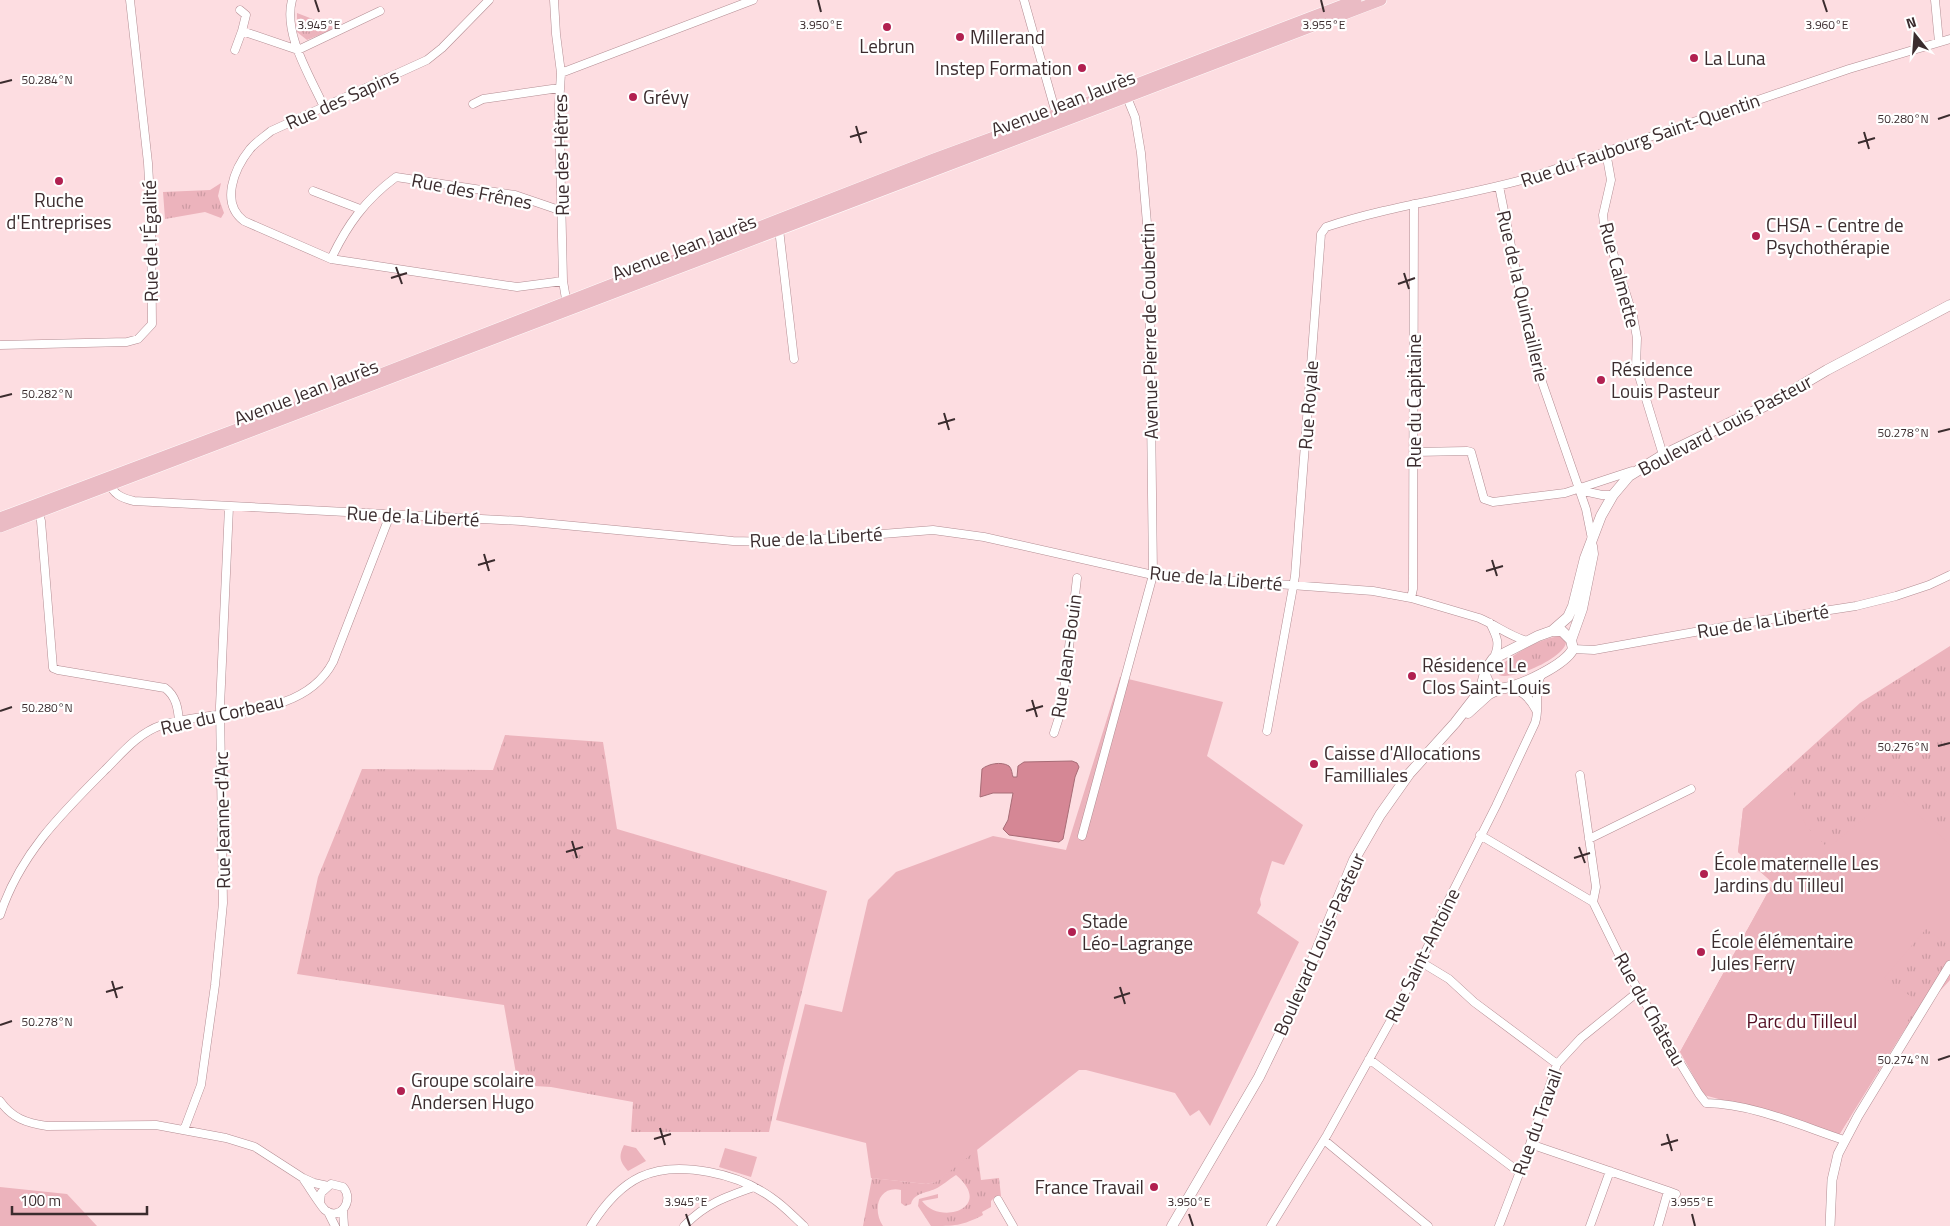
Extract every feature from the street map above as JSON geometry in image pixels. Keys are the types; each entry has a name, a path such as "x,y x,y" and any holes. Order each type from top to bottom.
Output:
{"main road":[{"name":"Avenue Jean Jaurès","path":"1126,93 1356,0"},
{"name":"Avenue Jean Jaurès","path":"0,518 37,508 851,196 1381,0"},
{"name":"Avenue Jean Jaurès","path":"567,306 779,229 851,196"},
{"name":"Boulevard Louis Pasteur","path":"1552,631 1568,617 1573,606 1584,558 1601,516 1622,483 1637,469 1773,402 1827,370 1950,306"},
{"name":"Avenue Jean Jaurès","path":"0,527 37,508"},
{"path":"1455,723 1489,694 1542,672 1564,660 1572,645 1582,609 1593,554 1592,541"},
{"path":"1493,659 1526,641 1552,631 1562,631 1572,645"},
{"name":"Boulevard Louis-Pasteur","path":"1172,1226 1259,1078 1294,1005 1351,869 1372,827 1409,774 1455,723 1481,688 1488,665 1493,659"},
{"path":"1485,675 1489,684 1504,688"}],"street":[{"name":"Rue de l'Égalité","path":"0,345 127,342 138,339 152,324 151,217 148,164 130,0"},
{"path":"292,0 290,23 298,50 324,107"},
{"name":"Rue des Sapins","path":"331,259 262,230 238,217 230,195 234,177 250,149 271,131 427,60 442,48 489,0"},
{"name":"Rue des Hêtres","path":"554,0 561,73 559,88 563,281 567,306"},
{"path":"561,73 753,0"},
{"path":"1024,0 1057,119"},
{"path":"1935,0 1939,42"},
{"path":"235,50 246,15 240,10"},
{"path":"242,31 298,50 380,11"},
{"name":"Rue du Faubourg Saint-Quentin","path":"1326,227 1414,204 1499,186 1606,152 1849,68 1950,39"},
{"path":"473,104 483,99 559,88"},
{"name":"Avenue Pierre de Coubertin","path":"1082,836 1153,574 1149,248 1141,153 1134,117 1126,93"},
{"name":"Rue Calmette","path":"1606,152 1611,180 1603,215 1604,224 1633,316 1637,338 1636,366 1663,455"},
{"name":"Rue des Frênes","path":"331,259 341,238 360,209 396,177 515,195 562,211"},
{"name":"Rue de la Quincaillerie","path":"1499,186 1533,356 1586,509 1592,541"},
{"path":"313,191 360,209"},
{"name":"Rue du Capitaine","path":"1411,598 1413,589 1415,452 1414,204"},
{"name":"Rue Royale","path":"1267,731 1293,585 1321,234 1326,227"},
{"path":"779,229 794,359"},
{"path":"331,259 516,287 563,281"},
{"path":"1415,452 1471,452 1484,499 1488,502 1579,490 1587,485 1637,469"},
{"name":"Rue de la Liberté","path":"108,481 114,492 123,498 134,501 521,520 733,541 769,542 933,530 984,537 1179,578 1373,591 1411,598 1490,623 1516,638 1526,641"},
{"path":"1579,490 1602,495 1613,495"},
{"name":"Rue Jeanne-d'Arc","path":"184,1130 201,1085 215,985 223,904 220,715 221,654 229,507"},
{"path":"37,508 53,668 166,688 171,692 175,700 178,721"},
{"name":"Rue du Corbeau","path":"0,915 18,872 46,831 139,737 161,725 282,703 302,693 319,680 333,662 390,515"},
{"name":"Rue de la Liberté","path":"1572,645 1594,650 1745,623 1856,606 1896,596 1929,585 1950,575"},
{"name":"Rue Jean-Bouin","path":"1054,733 1062,708 1077,578"},
{"path":"1490,623 1498,640 1497,652 1493,659"},
{"name":"Rue Saint-Antoine","path":"1271,1226 1324,1140 1420,962 1480,835 1528,740 1537,713 1535,690 1542,672"},
{"path":"1504,688 1516,688 1522,692 1530,699 1537,713"},
{"path":"1480,835 1593,902 1596,888 1580,775"},
{"path":"1590,839 1691,789"},
{"name":"Rue du Château","path":"1593,902 1605,929 1668,1044 1698,1094 1706,1103 1728,1103 1755,1110 1844,1140"},
{"path":"1420,962 1449,980 1474,1002 1557,1064"},
{"path":"1830,1226 1832,1180 1838,1154 1844,1140 1950,965"},
{"name":"Rue du Travail","path":"1499,1226 1530,1144 1557,1064 1581,1038 1639,991"},
{"path":"1368,1059 1519,1172"},
{"path":"0,1100 12,1116 30,1124 47,1126 156,1125 247,1143 303,1178 328,1186 339,1185 346,1191 348,1200 343,1210 344,1226"},
{"path":"1324,1140 1428,1226"},
{"path":"1530,1144 1672,1192 1658,1226"},
{"path":"591,1226 602,1208 618,1192 640,1176 658,1169 675,1167 720,1174 754,1187 772,1198 804,1226"},
{"path":"1590,1226 1610,1171"},
{"path":"303,1178 328,1212 335,1226"},
{"path":"320,1202 321,1193 328,1186"},
{"path":"684,1226 717,1200 754,1187"},
{"path":"998,1200 1014,1226"},
{"path":"328,1212 343,1210"}],"green space":[{"path":"297,13 336,28 307,40 297,32"},
{"path":"221,183 218,196 224,213 221,218 205,212 165,219 163,192 210,190"},
{"path":"1559,636 1566,643 1563,649 1547,661 1515,675 1499,675 1499,667 1512,656 1543,640"},
{"name":"Parc du Tilleul","path":"1950,646 1950,980 1905,1029 1839,1135 1680,1052 1773,883 1738,852 1743,809 1860,703"},
{"name":"Stade Léo-Lagrange","path":"1120,677 1223,702 1207,756 1303,825 1284,865 1272,861 1260,899 1261,905 1257,913 1299,942 1210,1126 1199,1110 1190,1116 1175,1093 1086,1070 1079,1070 936,1182 926,1184 871,1178 866,1143 776,1120 805,1004 842,1012 868,900 896,872 993,836 1066,850"},
{"path":"505,735 603,742 617,829 827,891 769,1132 631,1132 633,1102 551,1087 518,1085 504,1005 297,974 318,877 362,769 493,770"},
{"name":"Parc du Tilleul","path":"1785,771 1806,826 1828,848 1895,793 1950,845 1950,946 1926,929 1884,978 1919,1002 1839,1135 1704,1095 1680,1052 1773,883 1738,852 1743,809"},
{"path":"624,1145 636,1148 646,1161 628,1171 621,1159"},
{"path":"725,1148 757,1157 751,1177 719,1167"},
{"path":"977,1149 981,1180 999,1178 1001,1196 995,1197 991,1201 991,1207 982,1212 983,1215 958,1225 931,1226 918,1206 919,1199 938,1194 938,1198 922,1201 930,1208 940,1212 960,1210 967,1204 970,1196 966,1187 956,1175 938,1188 918,1195 911,1204 905,1206 901,1203 901,1190 893,1189 887,1191 879,1200 878,1206 878,1213 883,1226 863,1226 872,1178 926,1184 935,1182"},
{"path":"0,1187 67,1194 97,1226 0,1226"}],"shaded area":[{"path":"1072,761 1077,763 1079,767 1075,777 1063,839 1059,842 1009,835 1003,829 1008,820 1013,793 993,793 980,797 982,769 988,766 999,763 1006,764 1010,767 1013,777 1017,777 1018,766 1024,762"}],"place":[{"name":"Lebrun","path":"887,27"},
{"name":"Millerand","path":"960,37"},
{"name":"La Luna","path":"1694,58"},
{"name":"Instep Formation","path":"1082,68"},
{"name":"Grévy","path":"633,97"},
{"name":"Ruche d'Entreprises","path":"59,181"},
{"name":"CHSA - Centre de Psychothérapie","path":"1756,236"},
{"name":"Résidence Louis Pasteur","path":"1601,380"},
{"name":"Résidence Le Clos Saint-Louis","path":"1412,676"},
{"name":"Caisse d'Allocations Familliales","path":"1314,764"},
{"name":"École maternelle Les Jardins du Tilleul","path":"1704,874"},
{"name":"Stade Léo-Lagrange","path":"1072,932"},
{"name":"École élémentaire Jules Ferry","path":"1701,952"},
{"name":"Groupe scolaire Andersen Hugo","path":"401,1091"},
{"name":"France Travail","path":"1154,1187"}]}
